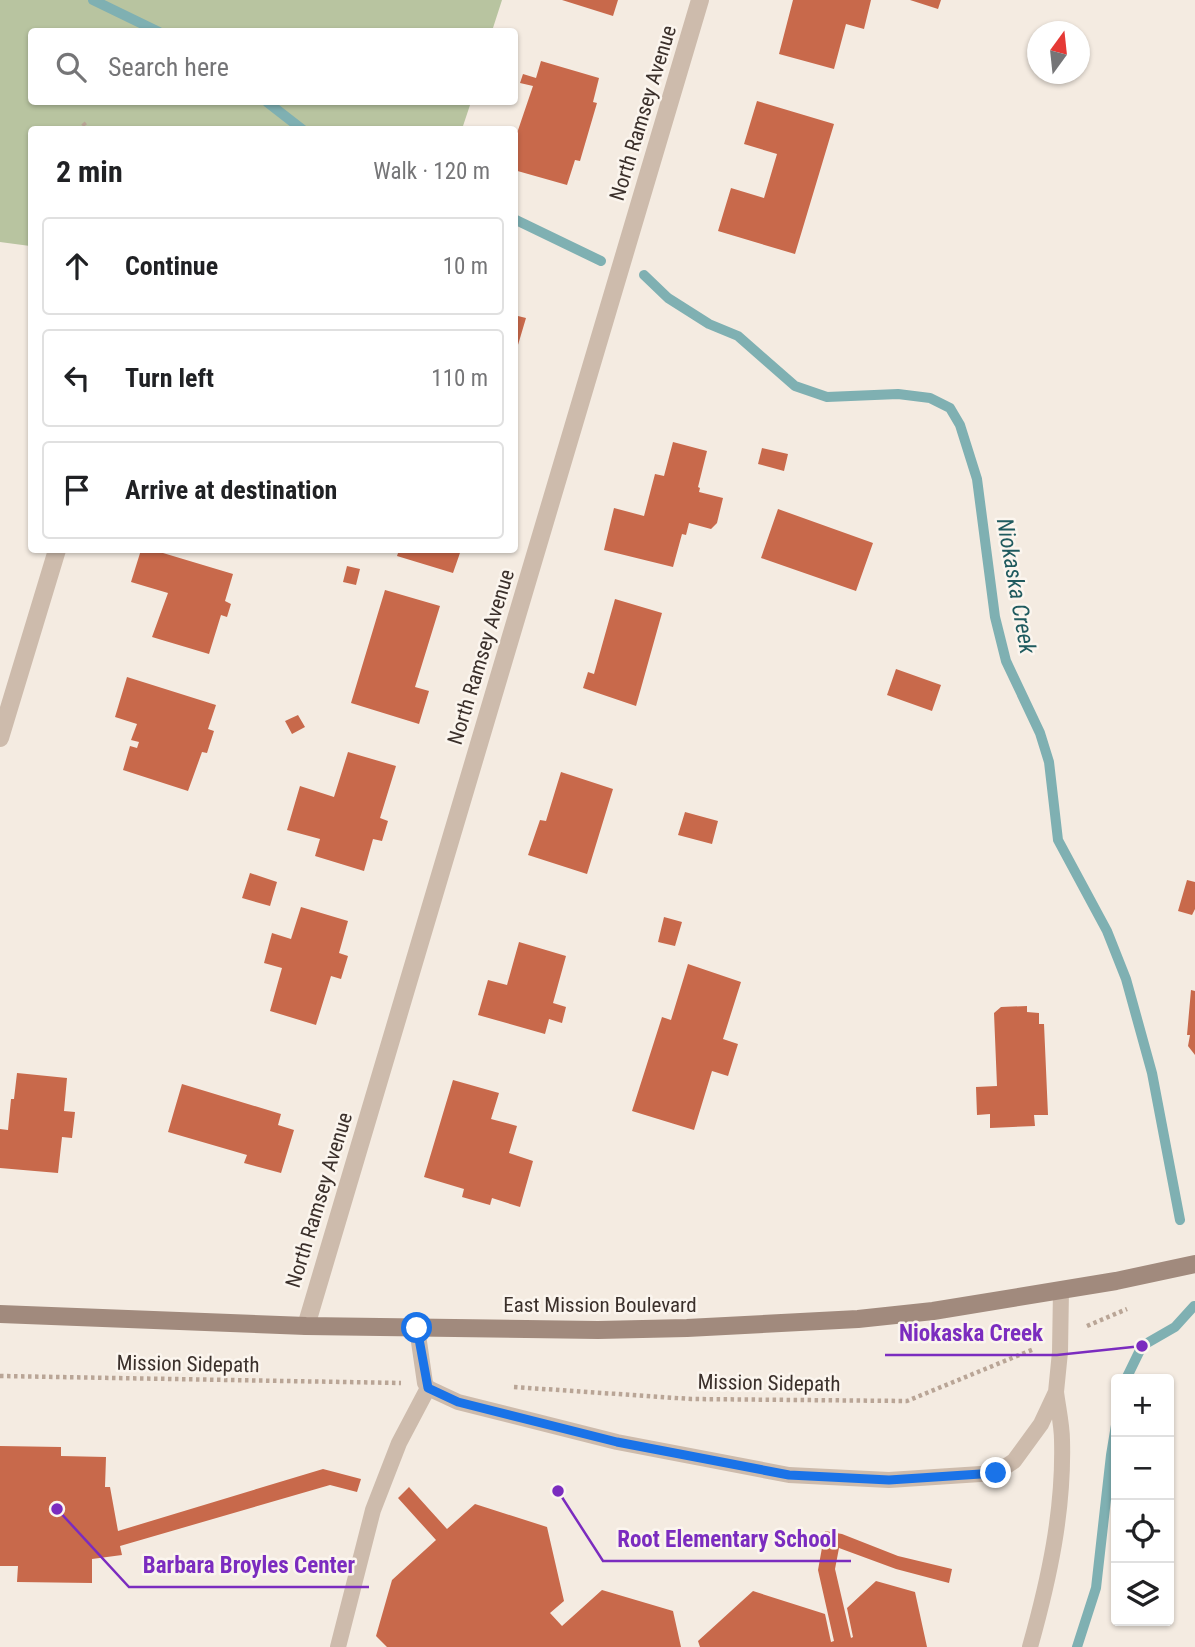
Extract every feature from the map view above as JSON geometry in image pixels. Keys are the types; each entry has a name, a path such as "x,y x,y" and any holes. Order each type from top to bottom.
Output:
{"main road":[{"name":"East Mission Boulevard","path":"0,1314 306,1326 598,1330 858,1319 933,1311 1195,1264"}],"street":[{"name":"North Ramsey Avenue","path":"306,1326 700,0"},
{"path":"0,738 56,553"}],"lane":[{"path":"1030,1647 1050,1575 1057,1533 1062,1439 1056,1392 1061,1290"},
{"path":"338,1647 373,1510 399,1443 428,1388 417,1328"},
{"path":"428,1388 458,1402 617,1442 789,1475 889,1480 996,1473 1014,1461 1041,1424 1056,1392"}],"path":[{"name":"Mission Sidepath","path":"507,1386 691,1399 907,1401 1034,1350"},
{"name":"Mission Sidepath","path":"0,1376 376,1384"}],"green space":[{"path":"0,0 502,0 493,28 28,28 28,105 470,105 463,126 28,126 28,246 0,242"}],"building":[{"path":"562,0 618,0 613,16"},
{"path":"793,0 871,0 864,29 846,24 834,69 779,54"},
{"path":"910,0 941,0 938,9"},
{"path":"541,61 599,78 593,102 597,103 580,161 575,160 567,185 518,171 518,130 533,86 520,83 523,74 536,78"},
{"path":"757,101 834,124 795,254 718,231 731,188 764,198 777,154 744,144"},
{"path":"518,316 526,318 518,345"},
{"path":"673,442 707,451 698,487 699,492 723,498 717,523 711,529 689,523 686,535 682,534 673,567 604,550 614,508 644,516 655,474 664,476"},
{"path":"762,448 788,454 784,471 758,464"},
{"path":"778,509 873,543 856,591 761,558"},
{"path":"140,553 163,553 233,574 225,601 231,604 227,617 221,615 209,654 152,637 168,593 131,582"},
{"path":"398,553 460,553 453,573 397,556"},
{"path":"347,566 360,569 356,585 343,582"},
{"path":"385,590 440,606 415,687 429,691 419,724 351,703"},
{"path":"615,599 662,613 636,706 583,688 588,672 594,674"},
{"path":"896,669 941,685 932,711 887,695"},
{"path":"127,677 216,705 208,729 214,731 207,753 202,752 188,791 123,770 130,746 137,748 139,742 131,740 137,724 115,717"},
{"path":"298,715 305,727 292,734 285,721"},
{"path":"348,752 396,766 380,818 388,821 382,841 373,839 364,871 315,856 320,839 287,830 300,786 334,797"},
{"path":"561,772 613,789 587,874 528,855 540,820 546,821"},
{"path":"685,812 718,821 712,844 678,835"},
{"path":"250,873 277,882 270,906 242,898"},
{"path":"1187,880 1195,882 1195,909 1192,915 1178,911"},
{"path":"301,907 348,921 339,953 348,956 341,979 331,976 316,1025 270,1011 282,968 264,963 272,933 291,939"},
{"path":"664,917 682,922 675,946 658,942"},
{"path":"519,942 566,956 553,1003 566,1007 562,1023 549,1019 545,1034 478,1015 488,980 507,985"},
{"path":"688,964 741,982 723,1039 738,1044 728,1076 712,1071 694,1130 632,1111 662,1017 671,1020"},
{"path":"1191,990 1195,991 1195,1055 1188,1046 1190,1035 1187,1035"},
{"path":"1027,1006 1027,1012 1039,1013 1039,1024 1044,1024 1048,1115 1034,1115 1035,1126 990,1128 990,1114 977,1115 976,1087 997,1086 994,1013 1001,1007"},
{"path":"17,1073 67,1078 64,1111 75,1112 72,1138 62,1137 58,1173 0,1168 0,1129 8,1130"},
{"path":"453,1080 499,1093 491,1119 517,1126 509,1153 533,1161 520,1207 492,1198 490,1205 462,1197 464,1189 424,1177"},
{"path":"182,1084 281,1114 278,1125 294,1130 281,1173 244,1163 247,1155 168,1132"},
{"path":"0,1446 61,1447 61,1456 106,1457 105,1487 110,1487 118,1531 323,1469 361,1479 357,1492 330,1485 120,1546 122,1555 92,1559 92,1583 17,1582 18,1566 0,1566"},
{"path":"409,1487 447,1529 475,1504 547,1527 564,1601 550,1613 562,1626 602,1590 673,1611 681,1647 387,1647 376,1636 392,1580 436,1540 398,1498"},
{"path":"825,1531 842,1534 898,1556 952,1569 949,1583 896,1569 839,1548 835,1569 851,1638 853,1637 847,1608 876,1581 915,1592 927,1647 700,1647 698,1641 753,1591 825,1614 831,1642 834,1641 818,1570"}],"waterway":[{"name":"Niokaska Creek","path":"93,0 151,28"},
{"name":"Niokaska Creek","path":"271,105 298,126"},
{"name":"Niokaska Creek","path":"518,221 601,261"},
{"name":"Niokaska Creek","path":"644,275 668,298 709,324 738,336 795,386 827,397 898,394 930,398 950,408 960,425 977,479 995,617 1006,661 1040,733 1049,762 1058,840 1107,931 1126,979 1152,1073 1180,1220"},
{"name":"Niokaska Creek","path":"1128,1374 1142,1346 1175,1327 1194,1306"},
{"name":"Niokaska Creek","path":"1077,1647 1096,1588 1114,1437"}],"place":[{"name":"Niokaska Creek","path":"1142,1346"},
{"name":"Root Elementary School","path":"558,1491"},
{"name":"Barbara Broyles Center","path":"57,1509"}],"route":[{"path":"417,1328 428,1388 458,1402 617,1442 789,1475 889,1480 996,1473"}]}
